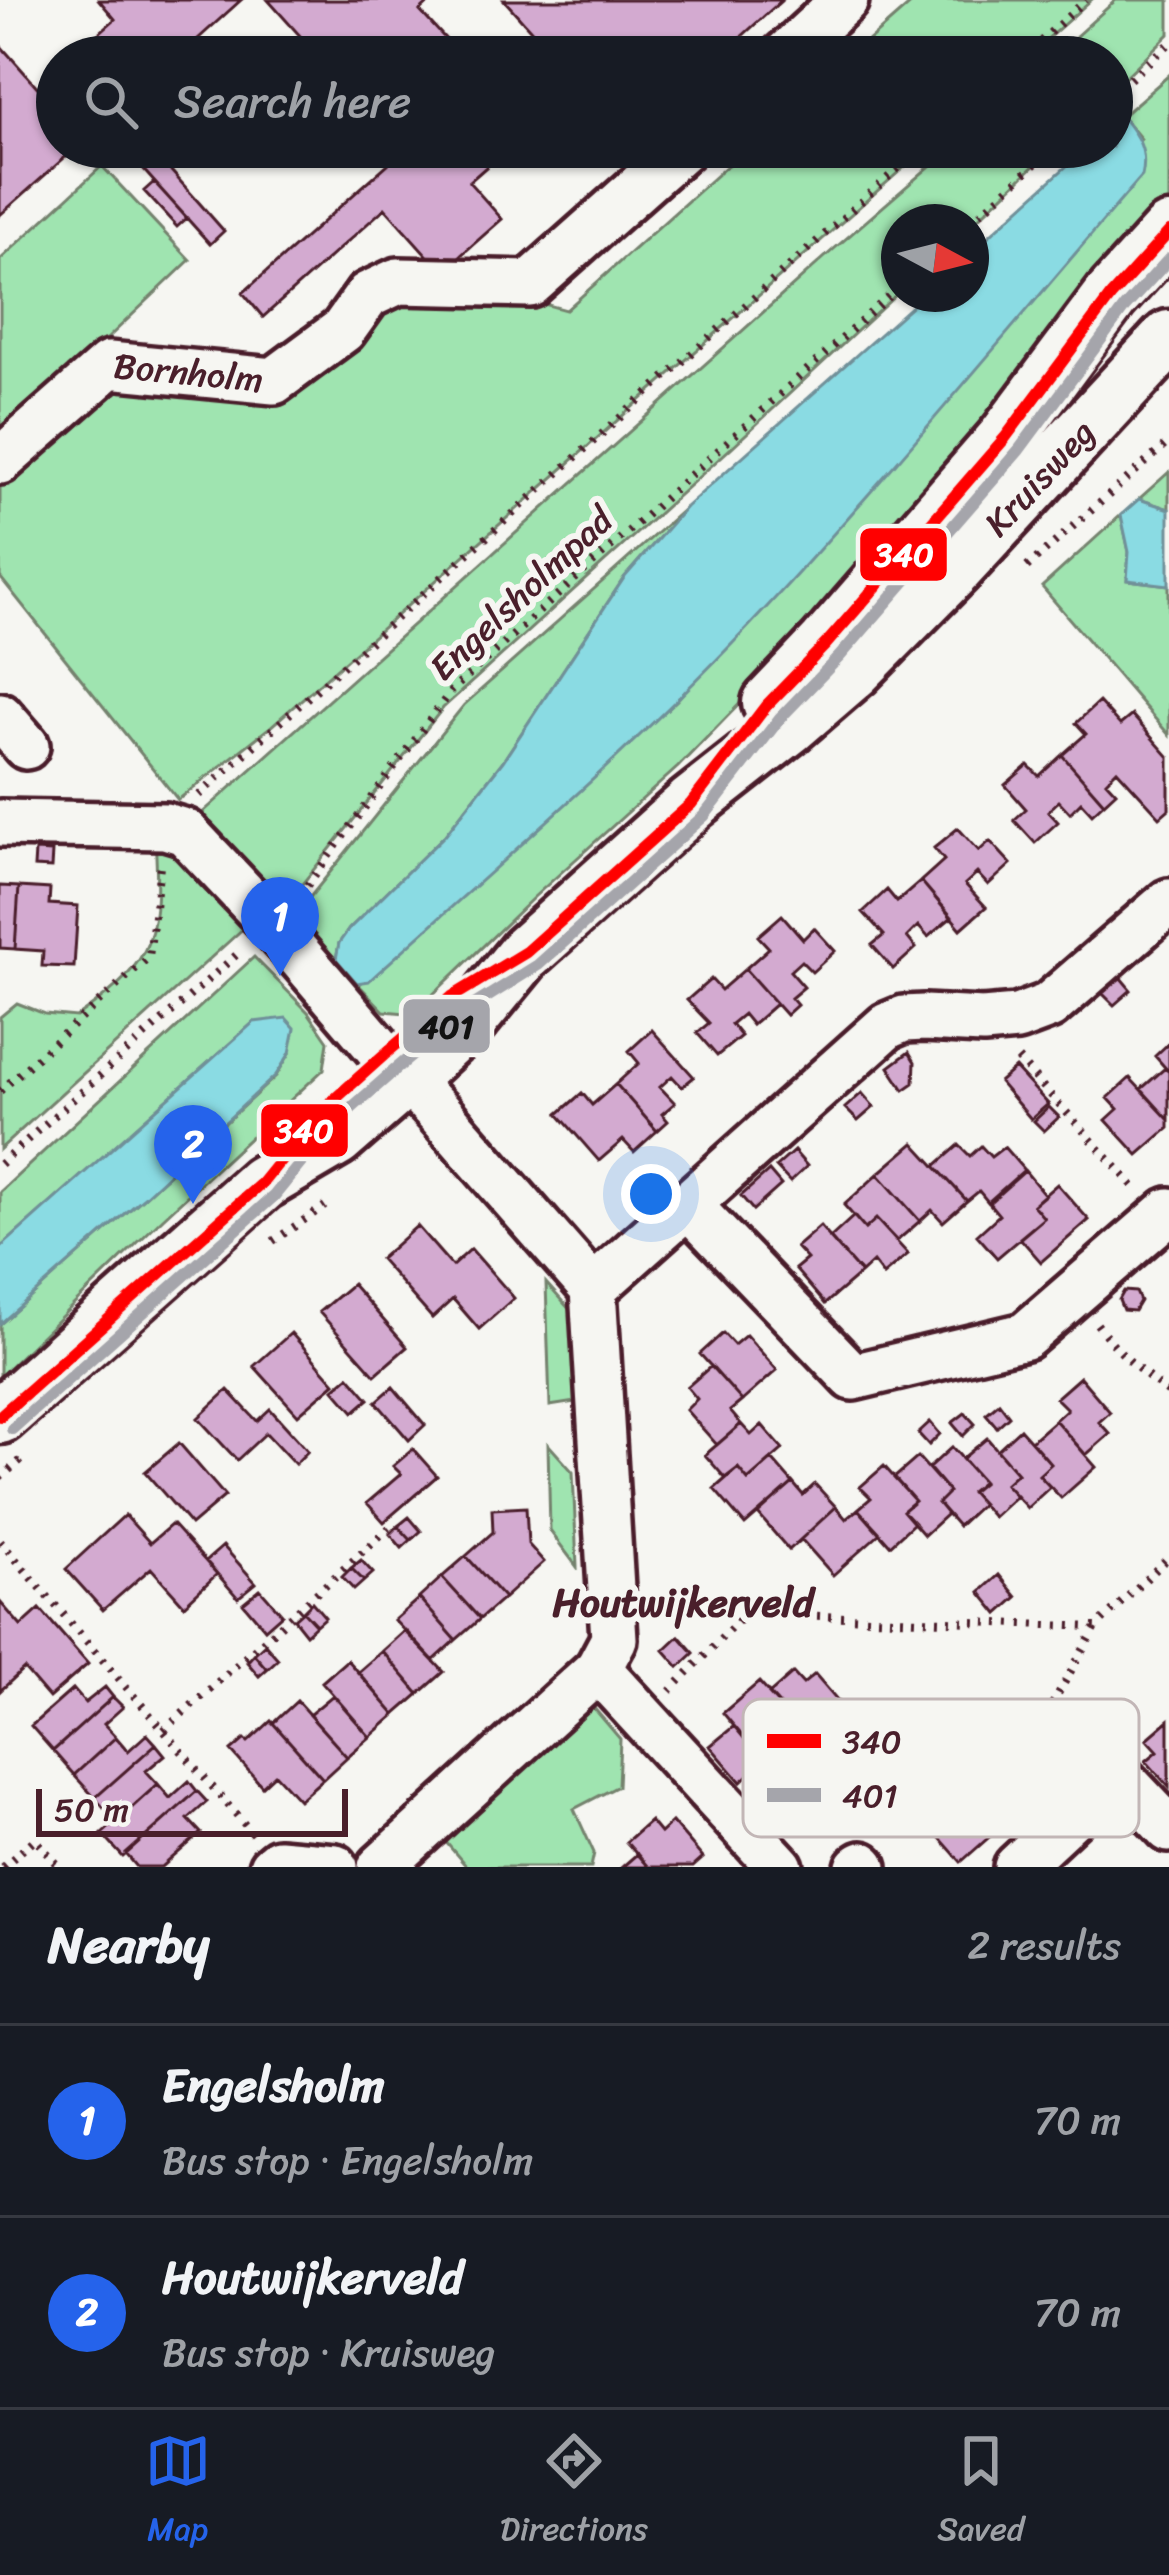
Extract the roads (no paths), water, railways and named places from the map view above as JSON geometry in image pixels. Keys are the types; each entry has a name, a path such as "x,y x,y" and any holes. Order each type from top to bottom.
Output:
{"street":[{"path":"806,36 845,0"},
{"name":"Bornholm","path":"0,460 109,365 274,381 343,330 368,295 398,281 530,284 661,168"},
{"name":"Kruisweg","path":"691,804 766,706 1005,438 1111,296 1169,232"},
{"name":"Kruisweg","path":"0,1416 262,1184 317,1115 395,1067 452,997 526,952 691,804 854,671 1169,338"},
{"path":"0,823 165,826 185,832 272,924 592,1289 614,1639 598,1669 381,1867"},
{"path":"592,1289 887,1026 904,1019 1017,1018 1049,1006 1169,902"},
{"path":"688,1204 853,1377 1025,1336 1166,1215"},
{"path":"598,1669 743,1826"},
{"path":"1139,1797 1169,1829"},
{"path":"753,1837 780,1867"},
{"path":"1017,1867 1049,1837"},
{"path":"275,1864 334,1867"}],"water":[{"path":"1133,130 1144,159 1142,176 766,608 522,844 369,981 357,983 336,959 339,943 445,835 503,761 624,578 686,507 905,312 989,312 989,236 1065,168 1133,168"},
{"path":"1139,499 1169,509 1169,585 1127,580 1129,552 1121,515"},
{"path":"286,1018 295,1028 290,1053 276,1075 0,1324 0,1248 254,1022"}],"place":[{"name":"Engelsholm","path":"280,976"},
{"name":"Houtwijkerveld","path":"193,1204"}],"district":[{"name":"Houtwijkerveld","path":"683,1602"}]}
